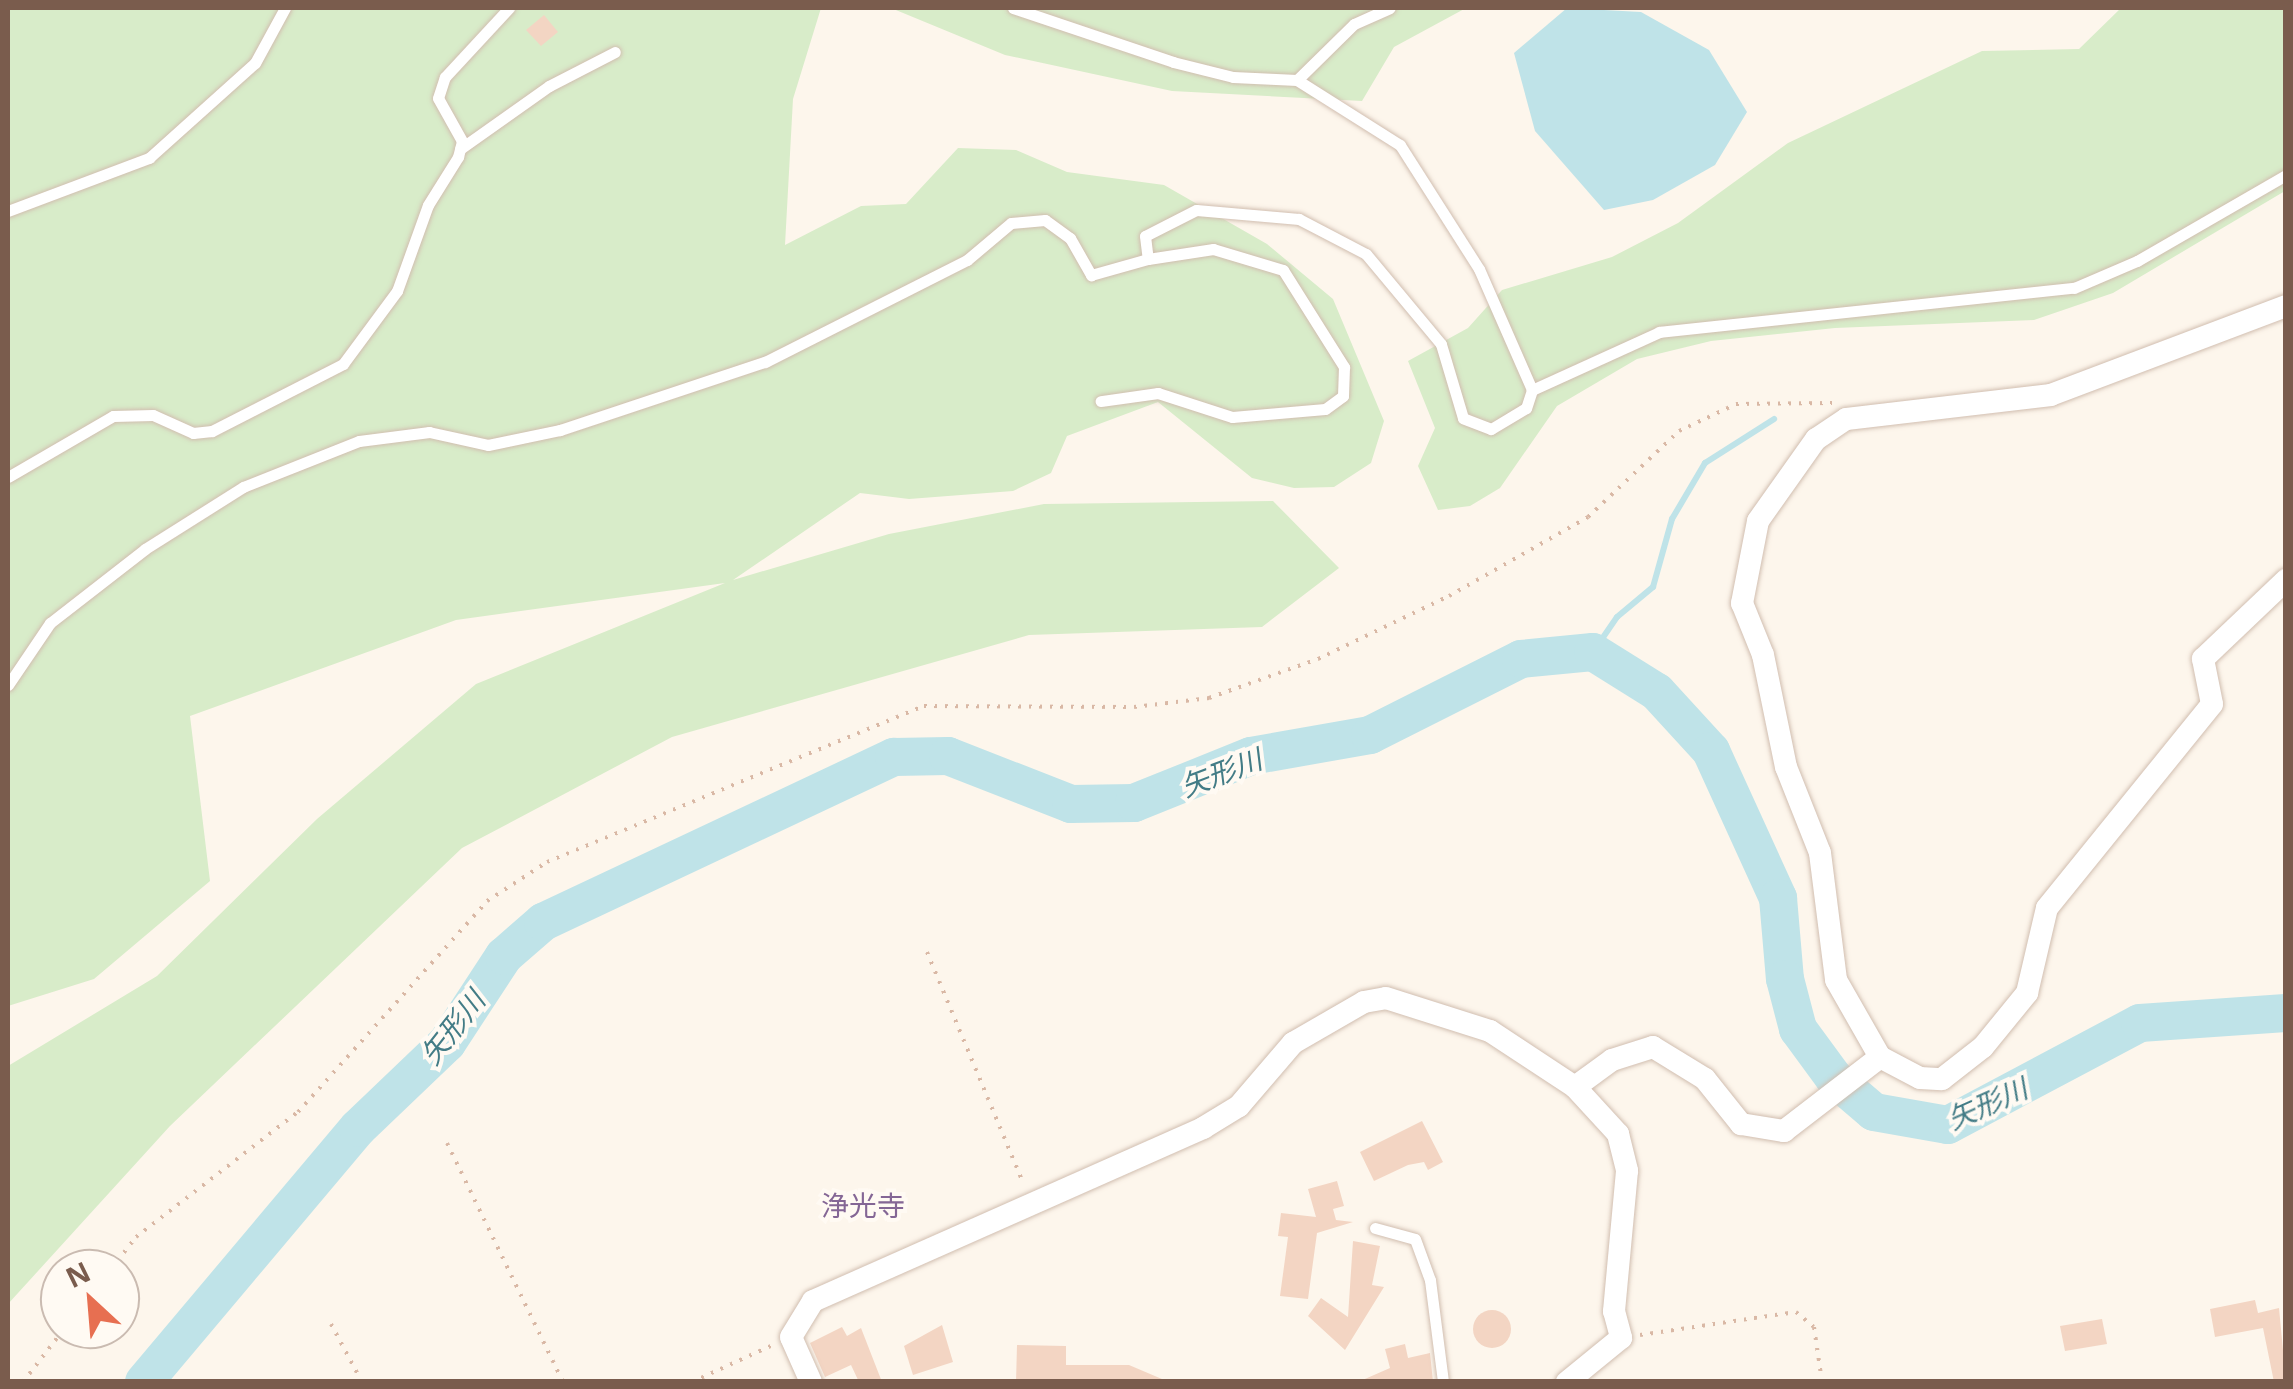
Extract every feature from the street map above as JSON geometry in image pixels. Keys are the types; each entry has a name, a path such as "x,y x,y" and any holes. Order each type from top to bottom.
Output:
{"street":[{"path":"2286,306 2051,395 1846,419 1816,439 1758,521 1742,603 1762,655 1786,767 1820,853 1836,980 1880,1057 1920,1078 1942,1079 1983,1047 2026,993 2047,908 2212,704 2204,659 2286,580"},
{"path":"811,1382 791,1337 813,1301 1030,1199 1203,1128 1239,1106 1293,1043 1364,1002 1386,998 1490,1031 1575,1087 1625,1150 1614,1311 1621,1338 1567,1382"},
{"path":"1575,1087 1612,1060 1653,1046 1705,1079 1740,1124 1784,1131 1880,1057"}],"lane":[{"path":"8,211 149,158 254,63 285,8"},
{"path":"460,149 438,98 445,76 509,8"},
{"path":"1013,8 1233,77 1297,80 1400,145 1479,269 1532,390 1526,408 1491,429 1462,418 1440,344 1366,254 1300,218 1196,210 1145,236 1148,259"},
{"path":"1297,80 1354,24 1390,8"},
{"path":"8,477 113,416 152,415 193,433 212,432 344,364 397,291 428,205 460,149 549,86 615,52"},
{"path":"1532,390 1659,332 2074,288 2137,262 2286,175"},
{"path":"8,685 50,623 145,550 243,487 360,441 430,432 488,445 765,362 967,260 1011,223 1045,220 1070,238 1091,276 1148,259 1213,249 1284,270 1344,367 1343,396 1324,410 1232,417 1158,393 1101,401"},
{"path":"1375,1228 1415,1240 1430,1280 1442,1382"}],"path":[{"path":"127,1249 136,1237 298,1112 488,901 547,862 924,706 1208,698 1318,659 1450,596 1588,516 1679,431 1736,404 1831,401 1846,419"},
{"path":"927,952 1030,1199"},
{"path":"447,1143 562,1382"},
{"path":"1621,1338 1796,1312 1814,1328 1822,1382"},
{"path":"331,1324 362,1382"},
{"path":"692,1382 791,1337"},
{"path":"24,1382 49,1349"}],"green space":[{"path":"8,8 821,8 793,99 785,245 861,206 906,204 958,148 1016,150 1067,172 1164,185 1267,244 1333,299 1384,421 1371,463 1334,487 1294,488 1252,478 1158,402 1067,436 1051,473 1013,491 909,499 860,493 733,580 889,534 1044,504 1273,501 1339,568 1262,627 1029,635 672,737 462,848 170,1126 58,1249 40,1249 40,1269 8,1304 8,1066 157,976 317,819 476,684 725,583 456,620 190,716 210,881 94,979 8,1006"},
{"path":"891,8 1466,8 1394,47 1362,101 1172,91 1005,55"},
{"path":"2121,8 2285,8 2285,191 2113,293 2034,320 1835,328 1711,341 1637,359 1557,406 1500,488 1470,506 1438,510 1418,466 1435,428 1408,361 1468,328 1502,290 1612,257 1678,223 1788,143 1982,51 2079,49"}],"water":[{"path":"1567,8 1641,12 1709,50 1747,112 1715,165 1653,200 1604,210 1535,131 1514,53"}],"building":[{"path":"544,15 558,32 541,46 526,30"},
{"path":"1422,1121 1443,1162 1428,1170 1424,1162 1408,1165 1374,1181 1360,1152"},
{"path":"1337,1181 1344,1206 1333,1209 1336,1220 1353,1222 1317,1233 1308,1299 1280,1296 1288,1237 1278,1236 1281,1213 1316,1217 1308,1189"},
{"path":"1353,1241 1380,1246 1372,1285 1384,1287 1345,1350 1308,1316 1321,1298 1348,1317"},
{"path":"2255,1300 2258,1313 2279,1308 2286,1382 2274,1382 2263,1328 2215,1337 2210,1309"},
{"path":"1492,1310 1505,1316 1511,1329 1505,1342 1492,1348 1479,1342 1473,1329 1479,1316"},
{"path":"2102,1319 2107,1344 2065,1351 2060,1326"},
{"path":"942,1325 953,1362 913,1375 904,1346"},
{"path":"842,1327 847,1336 861,1328 882,1382 859,1382 851,1365 825,1377 810,1343"},
{"path":"1405,1344 1408,1358 1430,1353 1433,1382 1358,1382 1390,1368 1385,1349"},
{"path":"1017,1345 1066,1346 1066,1365 1129,1365 1169,1382 1016,1382"}],"waterway":[{"path":"1593,652 1617,617 1653,587 1672,519 1705,463 1774,419"},
{"name":"矢形川","path":"144,1382 358,1128 447,1043 504,956 543,922 894,757 948,756 1071,804 1134,803 1251,756 1370,735 1521,659 1593,652 1657,692 1711,751 1778,898 1785,979 1798,1029 1834,1078 1874,1112 1948,1125 2140,1023 2286,1013"}],"district":[{"name":"浄光寺","path":"863,1205"}]}
